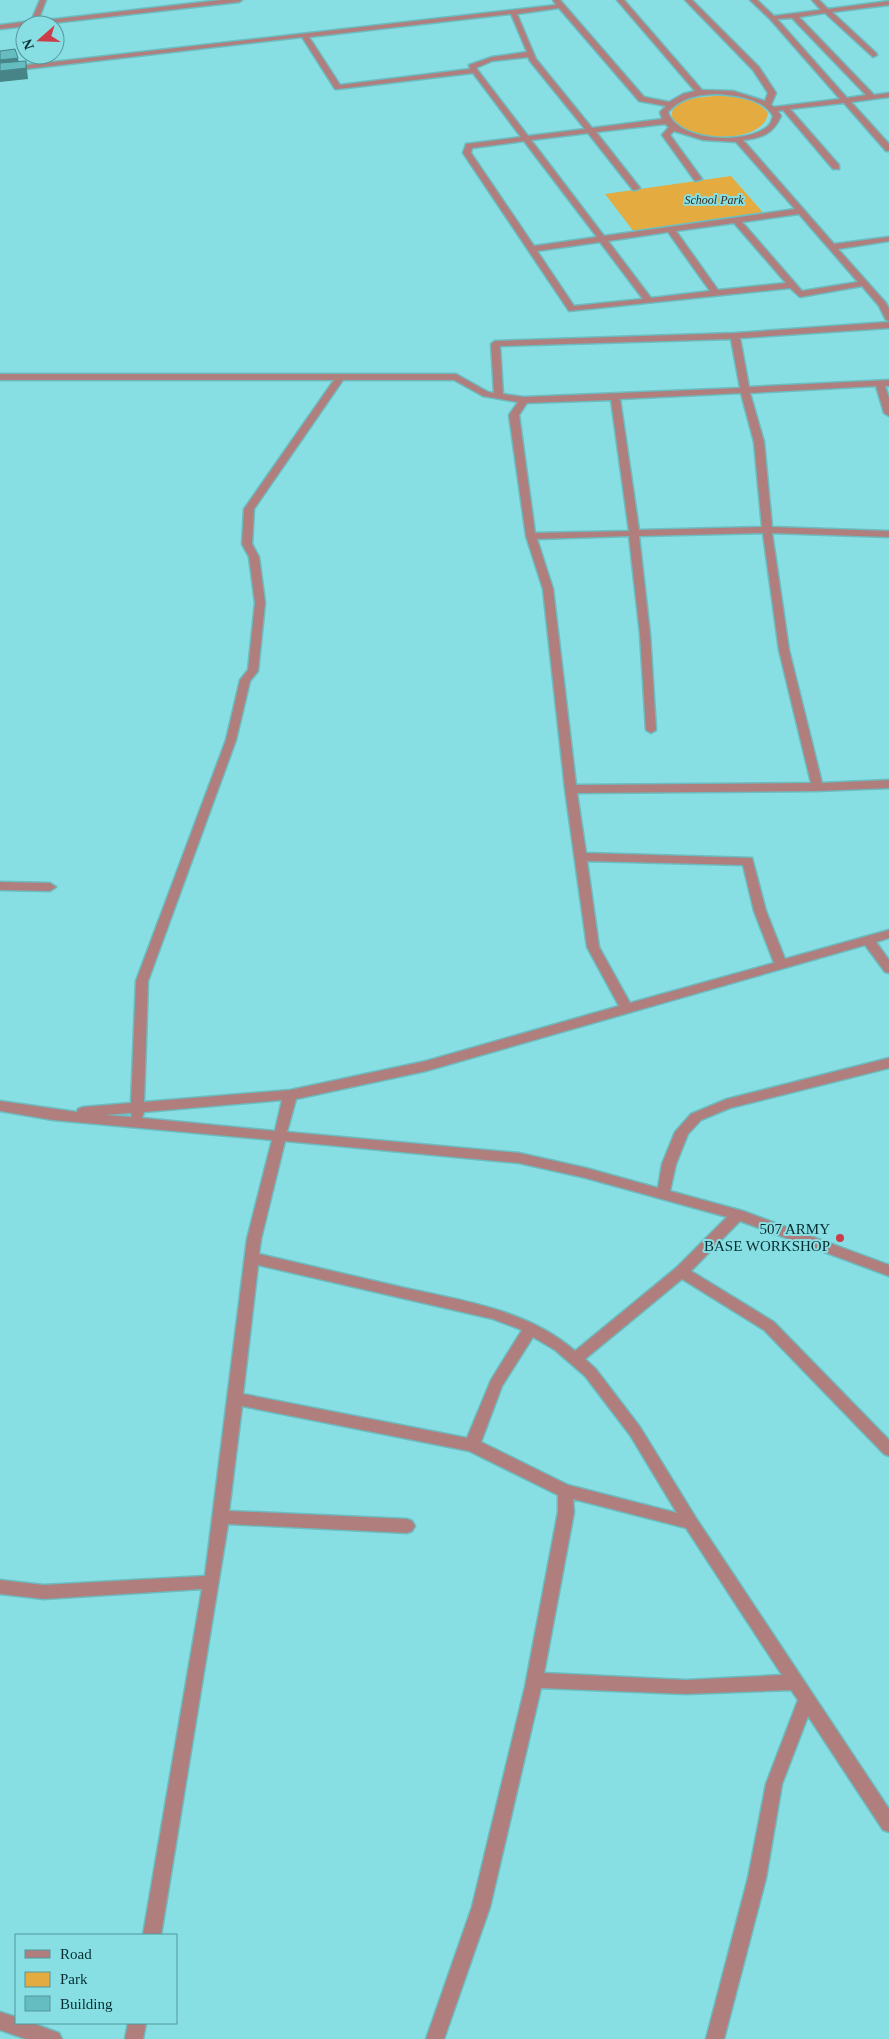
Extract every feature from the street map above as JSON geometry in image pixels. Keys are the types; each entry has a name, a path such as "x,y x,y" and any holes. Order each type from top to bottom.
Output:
{"street":[{"path":"37,15 43,0"},
{"path":"65,20 239,0"},
{"path":"620,0 701,93"},
{"path":"688,0 756,70 772,93 770,106"},
{"path":"753,0 772,18 889,149"},
{"path":"815,0 873,55"},
{"path":"772,18 883,2"},
{"path":"0,70 513,12 558,3 642,99 669,104"},
{"path":"513,12 533,59 636,188"},
{"path":"793,15 872,97"},
{"path":"0,27 15,25"},
{"path":"304,35 338,87 475,71"},
{"path":"532,54 477,63 472,67 648,300"},
{"path":"701,93 736,93 756,98 770,106 777,116 773,127 758,135 738,139 705,138 686,134 670,124 664,112 669,104 679,97 701,93"},
{"path":"770,106 784,107 889,95"},
{"path":"784,107 836,167"},
{"path":"670,124 591,131 469,146 467,153 572,308 791,285"},
{"path":"670,124 666,135 698,179"},
{"path":"738,139 883,305 889,318"},
{"path":"532,248 801,211"},
{"path":"736,220 800,294 864,283"},
{"path":"671,230 716,293"},
{"path":"832,247 889,239"},
{"path":"499,396 495,344 735,336 889,325"},
{"path":"735,336 745,390 759,442 767,530 784,650 817,788"},
{"path":"0,377 456,377 486,394 524,400 884,383 889,413"},
{"path":"137,1123 136,1107 142,981 231,740 246,680 253,671 260,603 254,557 247,544 250,509 340,377"},
{"path":"615,397 634,533 645,634 651,730"},
{"path":"524,400 514,415 531,536 548,590 571,789 593,946 627,1009"},
{"path":"531,536 767,530 889,534"},
{"path":"571,789 817,788 889,784"},
{"path":"580,857 748,861 760,911 781,965"},
{"path":"0,886 50,887"},
{"path":"53,1115 290,1096 426,1066 889,934"},
{"path":"868,940 889,970"},
{"path":"663,1194 669,1164 682,1132 696,1117 727,1104 889,1062"},
{"path":"152,1934 222,1517 254,1239 290,1096"},
{"path":"0,1106 53,1115 519,1158 586,1173 738,1215 888,1268"},
{"path":"575,1359 681,1272 738,1215"},
{"path":"252,1258 495,1314 530,1328 560,1346 590,1372 635,1431 691,1523 806,1701 889,1824"},
{"path":"681,1272 769,1326 889,1450"},
{"path":"472,1445 496,1384 530,1328"},
{"path":"235,1399 472,1445 565,1491 691,1523"},
{"path":"435,2039 481,1907 534,1680 566,1512 565,1491"},
{"path":"222,1517 407,1526"},
{"path":"0,1587 44,1592 212,1582"},
{"path":"534,1680 686,1687 795,1682"},
{"path":"715,2039 757,1878 774,1784 806,1701"},
{"path":"0,2021 53,2039"},
{"path":"134,2039 137,2024"}],"green space":[{"path":"722,95 759,104 768,113 765,121 759,128 750,132 730,137 719,137 693,132 672,120 675,104 686,99"},
{"name":"School Park","path":"731,176 765,215 634,232 605,194"}],"building":[{"path":"15,49 15,58 0,60 0,51"},
{"path":"15,62 15,65 26,65 26,68 0,71 0,63"}],"place":[{"name":"507 ARMY BASE WORKSHOP","path":"840,1238"}]}
